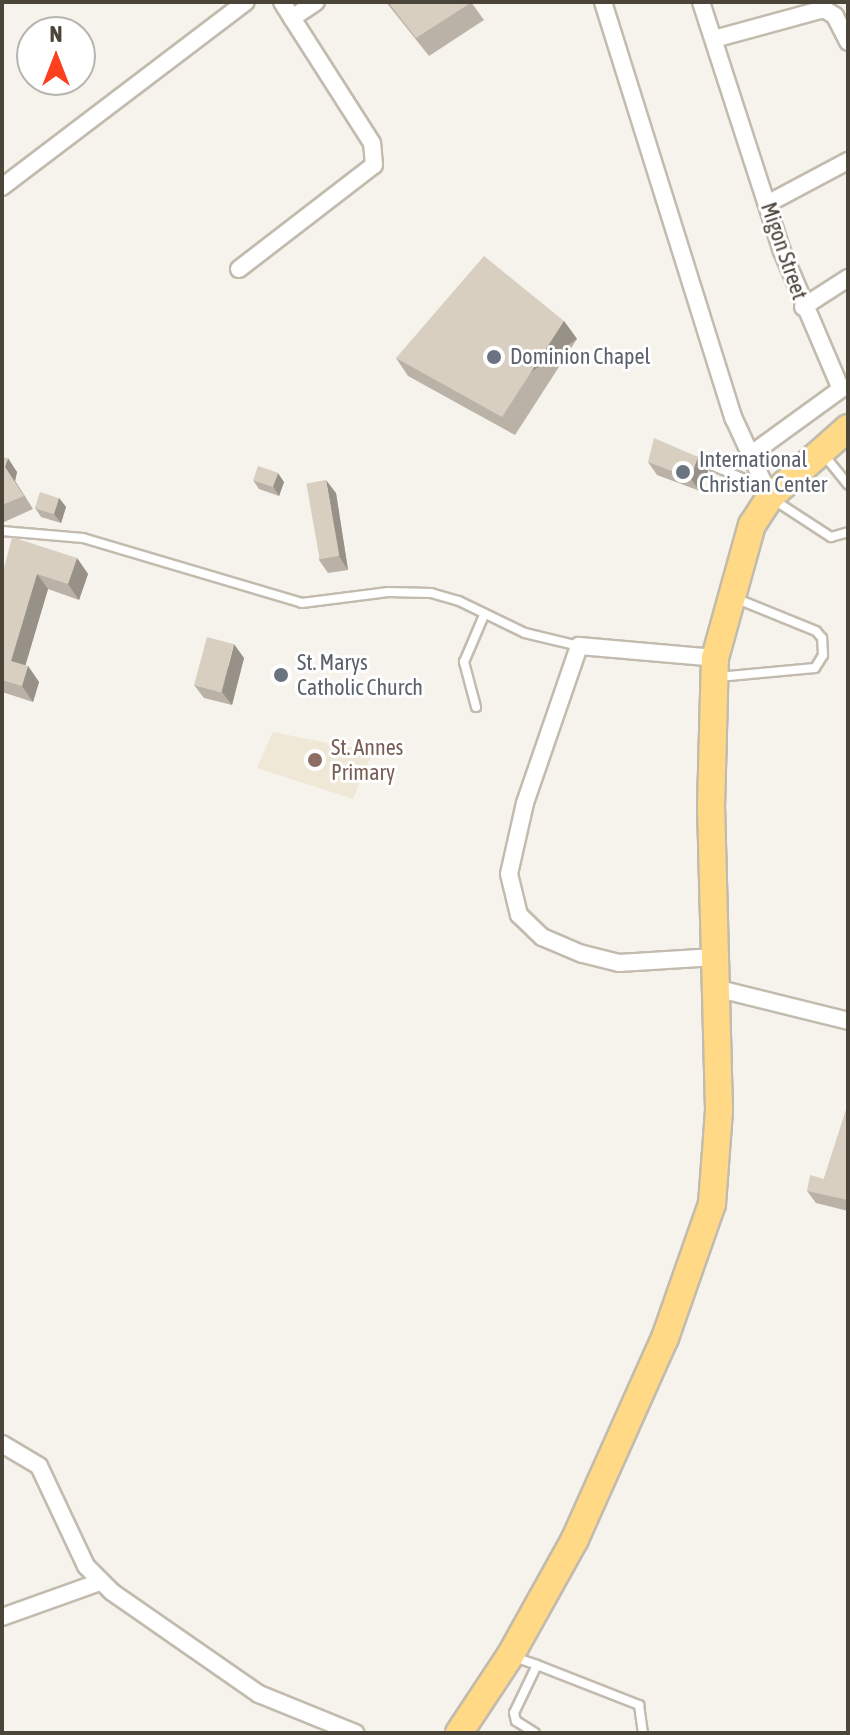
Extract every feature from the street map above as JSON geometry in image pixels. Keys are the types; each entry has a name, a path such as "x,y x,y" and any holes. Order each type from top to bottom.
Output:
{"highway":[{"path":"459,1733 510,1656 575,1539 638,1399 712,1204 719,1164 714,668 742,548 767,492 848,428"}],"street":[{"path":"2,187 246,2"},
{"path":"239,269 375,160 372,143 282,2"},
{"path":"292,18 316,2"},
{"path":"603,2 750,455 767,492"},
{"name":"Migon Street","path":"701,2 803,307 844,387 750,455"},
{"path":"714,39 824,9 835,16 848,42"},
{"path":"767,204 848,161"},
{"path":"803,307 848,278"},
{"path":"714,668 579,646 525,803 510,865 512,901 542,937 582,954 619,963 715,957"},
{"path":"715,988 848,1021"},
{"path":"2,1444 39,1466 86,1566 100,1582 213,1667 259,1694 355,1733"},
{"path":"2,1617 100,1582"}],"lane":[{"path":"821,452 848,485"},
{"path":"702,461 767,492 831,537 848,532"},
{"path":"2,531 83,538 302,603 388,592 431,593 525,633 579,646"},
{"path":"714,668 815,668 823,655 816,631 729,596"},
{"path":"476,707 464,662 484,615"},
{"path":"510,1656 639,1705 643,1733"},
{"path":"535,1733 516,1721 514,1713 537,1665"}],"shaded area":[{"name":"St. Annes Primary","path":"273,732 373,752 353,799 257,768"}],"building":[{"path":"388,2 472,2 416,38"},
{"name":"Dominion Chapel","path":"484,256 564,321 502,417 396,358"},
{"path":"654,438 698,457 690,478 648,462"},
{"path":"2,457 8,458 5,467 24,496 2,505"},
{"path":"258,466 278,473 273,487 253,480"},
{"path":"326,480 339,556 320,559 306,483"},
{"path":"40,492 59,498 54,514 35,508"},
{"path":"12,537 77,558 68,584 37,574 11,661 28,666 22,686 2,680 2,576"},
{"path":"207,637 234,644 221,693 194,685"},
{"path":"848,1104 848,1200 807,1191 810,1175 824,1179"}],"place":[{"name":"Dominion Chapel","path":"494,357"},
{"name":"International Christian Center","path":"683,472"},
{"name":"St. Marys Catholic Church","path":"281,675"},
{"name":"St. Annes Primary","path":"315,760"}]}
